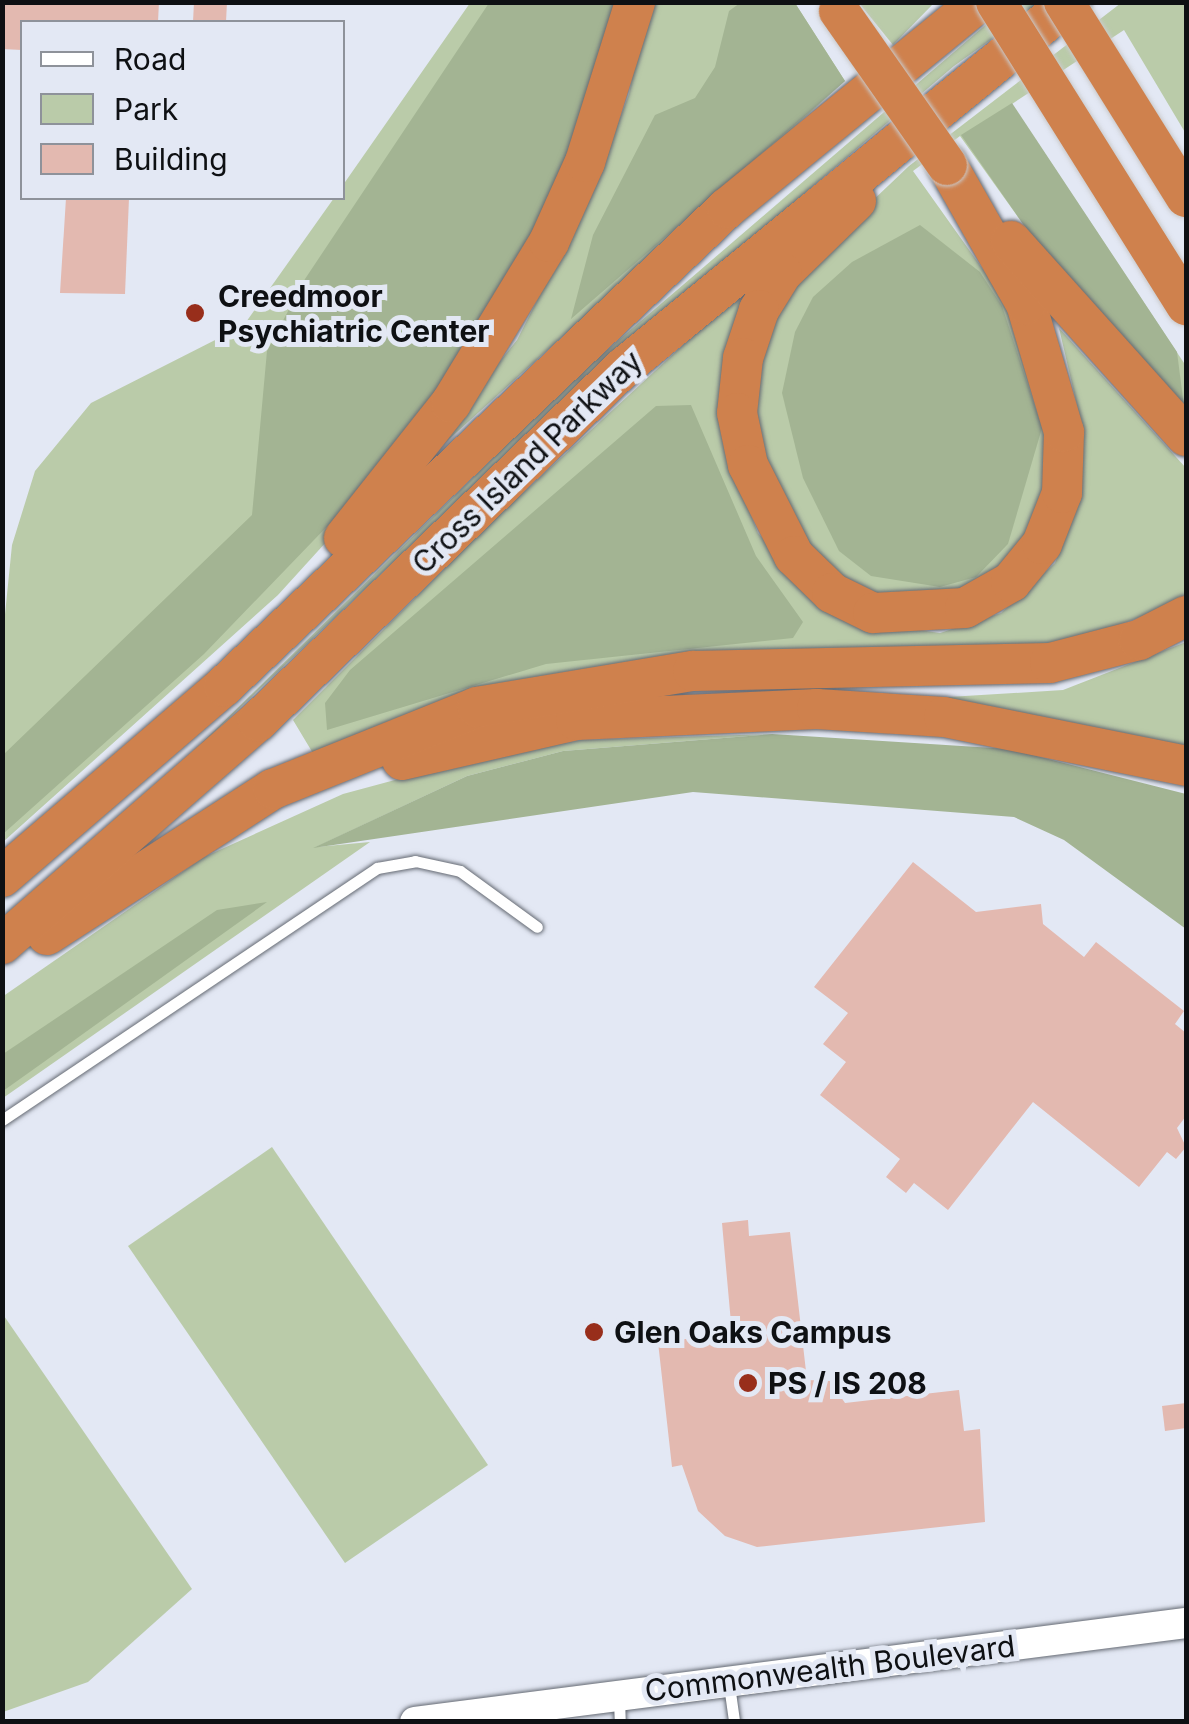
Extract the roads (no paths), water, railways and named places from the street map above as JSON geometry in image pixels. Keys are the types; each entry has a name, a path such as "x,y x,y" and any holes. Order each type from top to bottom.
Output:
{"highway":[{"path":"104,791 303,586 461,388 563,210 635,2"},
{"name":"Cross Island Parkway","path":"2,877 224,686 640,287 979,2"},
{"path":"996,2 1186,306"},
{"path":"1067,2 1186,197"},
{"name":"Cross Island Parkway","path":"2,944 258,721 623,368 1067,2"},
{"path":"836,5 1037,294 1186,436"},
{"path":"1021,39 782,273 742,358 737,413 748,465 794,556 832,593 873,612 965,608 1011,582 1042,544 1062,493 1064,432 1037,294"},
{"path":"2,967 273,788 477,707 694,671 1050,663 1139,640 1186,616"},
{"path":"54,930 186,849 278,806 473,740 576,720 698,709 944,717 1186,766"}],"street":[{"name":"Commonwealth Boulevard","path":"415,1722 619,1708 729,1681 1186,1623"}],"lane":[{"path":"2,1120 376,868 415,861 460,871 537,927"},
{"path":"729,1681 734,1722"}],"place":[{"name":"Creedmoor Psychiatric Center","path":"195,313"},
{"name":"Glen Oaks Campus","path":"594,1332"},
{"name":"PS / IS 208","path":"748,1383"}]}
